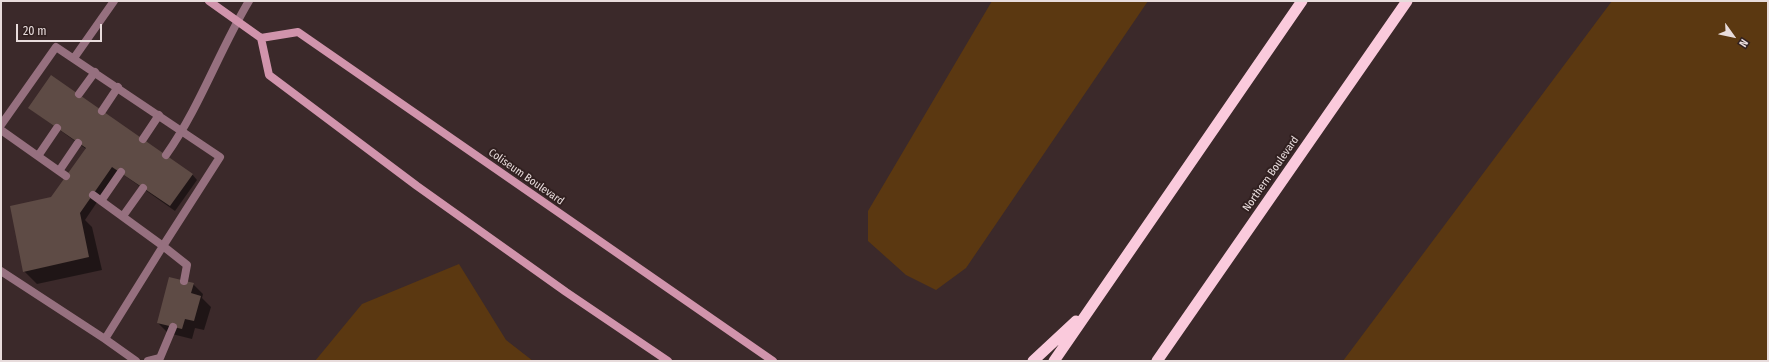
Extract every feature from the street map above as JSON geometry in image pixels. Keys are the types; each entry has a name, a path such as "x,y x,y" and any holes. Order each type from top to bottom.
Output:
{"highway":[{"path":"1054,361 1302,1"},
{"name":"Northern Boulevard","path":"1157,361 1406,1"},
{"path":"1033,361 1091,306"},
{"path":"1163,361 1179,330"}],"main road":[{"path":"208,1 261,38 269,74 417,186 566,292 668,361"},
{"name":"Coliseum Boulevard","path":"261,38 298,32 773,361"}],"lane":[{"path":"74,58 114,1"},
{"path":"166,155 183,132 237,21 249,1"},
{"path":"1,125 56,46 220,157 105,339"},
{"path":"79,94 95,72"},
{"path":"102,111 118,87"},
{"path":"143,139 159,115"},
{"path":"38,156 57,128"},
{"path":"1,130 62,174 78,143"},
{"path":"101,201 121,172"},
{"path":"124,216 143,188"},
{"path":"93,195 124,216 187,265 184,281"},
{"path":"1,271 136,361"},
{"path":"148,361 160,358 173,327"}],"shaded area":[{"path":"992,1 1148,1 966,268 936,290 906,275 868,241 868,211"},
{"path":"1612,1 1768,1 1768,361 1343,361"},
{"path":"459,264 506,340 533,361 315,361 362,304"}],"building":[{"path":"51,75 193,174 170,206 112,167 80,213 89,257 23,272 10,206 51,197 86,148 28,108"},
{"path":"169,277 194,283 191,293 201,296 194,321 185,319 182,329 157,323"}]}
